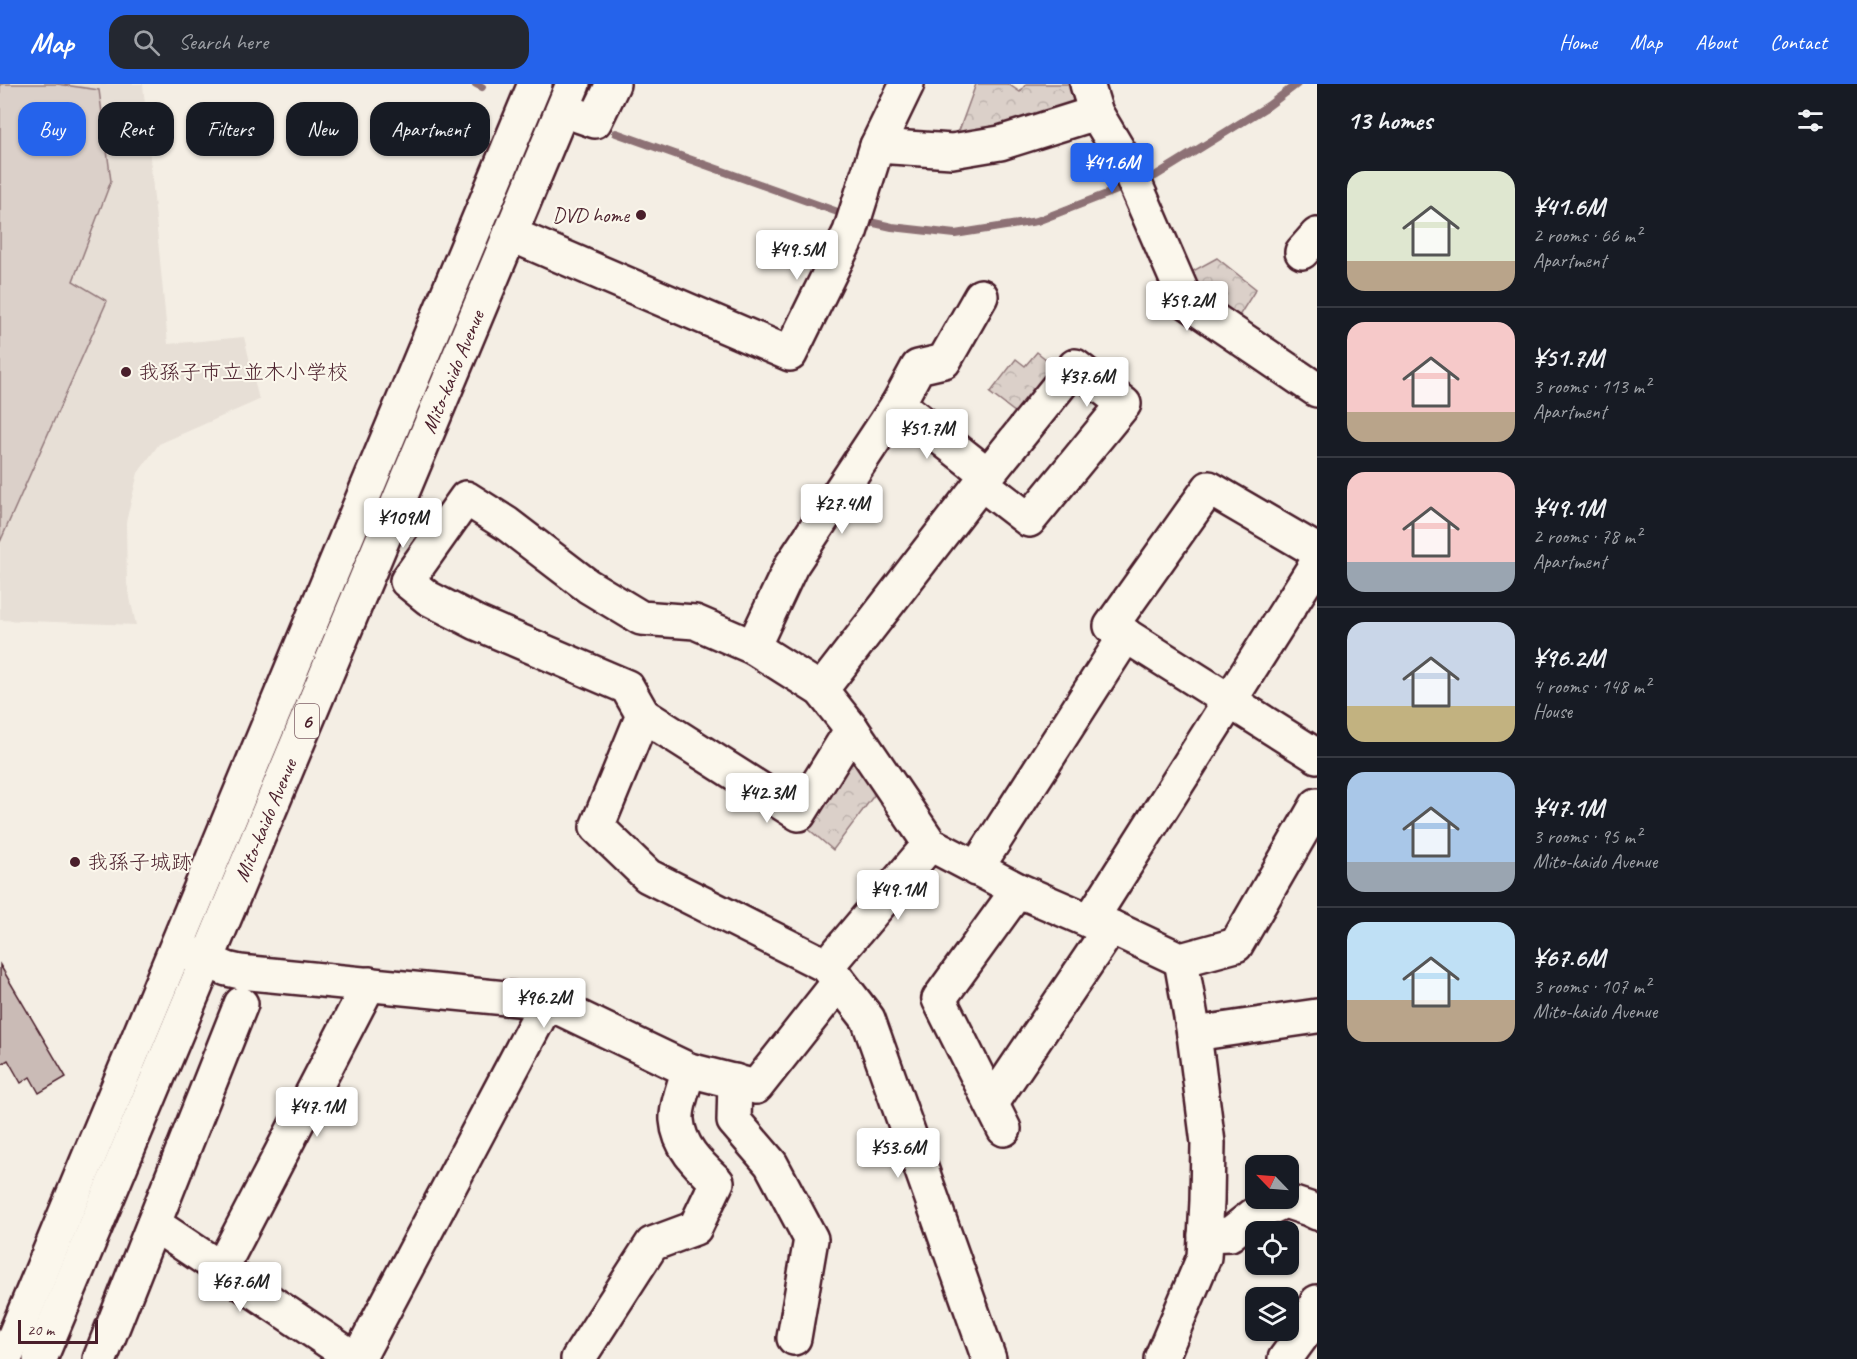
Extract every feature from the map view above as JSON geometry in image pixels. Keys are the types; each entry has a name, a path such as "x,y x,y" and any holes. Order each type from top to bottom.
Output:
{"main road":[{"name":"Mito-kaido Avenue","path":"5,1359 535,84"},
{"path":"568,97 595,121 613,84"},
{"path":"510,234 790,354 850,232 877,146 907,84"},
{"name":"Mito-kaido Avenue","path":"40,1359 568,97"},
{"path":"877,146 952,151 1000,143 1092,99 1127,165 1186,301 1317,390"},
{"path":"753,647 791,566 897,404 918,367 944,361 981,296"},
{"path":"821,690 985,479 897,404"},
{"path":"1317,551 1209,488 1110,626 1317,756"},
{"path":"407,581 466,498 507,524 588,586 641,618 694,622 753,647 821,690 852,729 930,844 1018,890 1180,960 1236,945 1317,805"},
{"path":"373,561 407,581 428,598 477,623 627,687 643,715 800,814 852,729"},
{"path":"1018,890 939,999 998,1116 1100,924 1230,701 1317,563"},
{"path":"976,869 1126,635"},
{"path":"643,715 597,827 648,876 833,974 868,1019 989,1359"},
{"path":"175,947 227,969 240,972 547,1002 689,1070 756,1087 833,974 930,844"},
{"path":"1161,1359 1204,1257 1208,1143 1194,1034 1180,960"},
{"path":"221,1269 369,984"},
{"path":"154,1224 356,1359 547,1002"},
{"path":"100,1359 242,1004"},
{"path":"1194,1034 1317,1016"},
{"path":"578,1359 652,1244 695,1228 717,1182 695,1162 689,1153 677,1120 689,1070"},
{"path":"735,1081 734,1121 771,1164 811,1239 794,1338"},
{"path":"1205,1235 1230,1234 1254,1215 1285,1201 1317,1213"},
{"path":"1285,1359 1304,1333 1317,1302"}],"shaded area":[{"name":"我孫子市立並木小学校","path":"0,84 143,84 145,102 98,102 98,156 150,156 168,344 244,337 259,400 159,444 138,473 126,522 127,584 136,625 0,620"}],"green space":[{"path":"0,84 57,84 99,90 98,156 108,156 111,181 73,281 107,301 0,542"},
{"path":"976,84 1008,84 1020,92 1026,84 1070,84 1075,95 1068,110 956,139"},
{"path":"1217,258 1256,289 1239,316 1199,292 1193,271"},
{"path":"1037,352 1057,368 1020,416 990,393 1016,359 1025,366"},
{"path":"844,763 860,765 878,790 833,850 805,826"}],"building":[{"path":"0,965 66,1077 39,1093 30,1077 21,1083 8,1060 0,1065"}],"waterway":[{"path":"476,84 482,87"},
{"path":"1142,181 1155,176 1268,106 1297,84"},
{"path":"616,133 849,216"},
{"path":"861,220 892,227 955,234 1037,221 1130,185"}],"place":[{"name":"DVD home","path":"641,215"},
{"name":"我孫子市立並木小学校","path":"126,372"},
{"name":"我孫子城跡","path":"75,862"}]}
